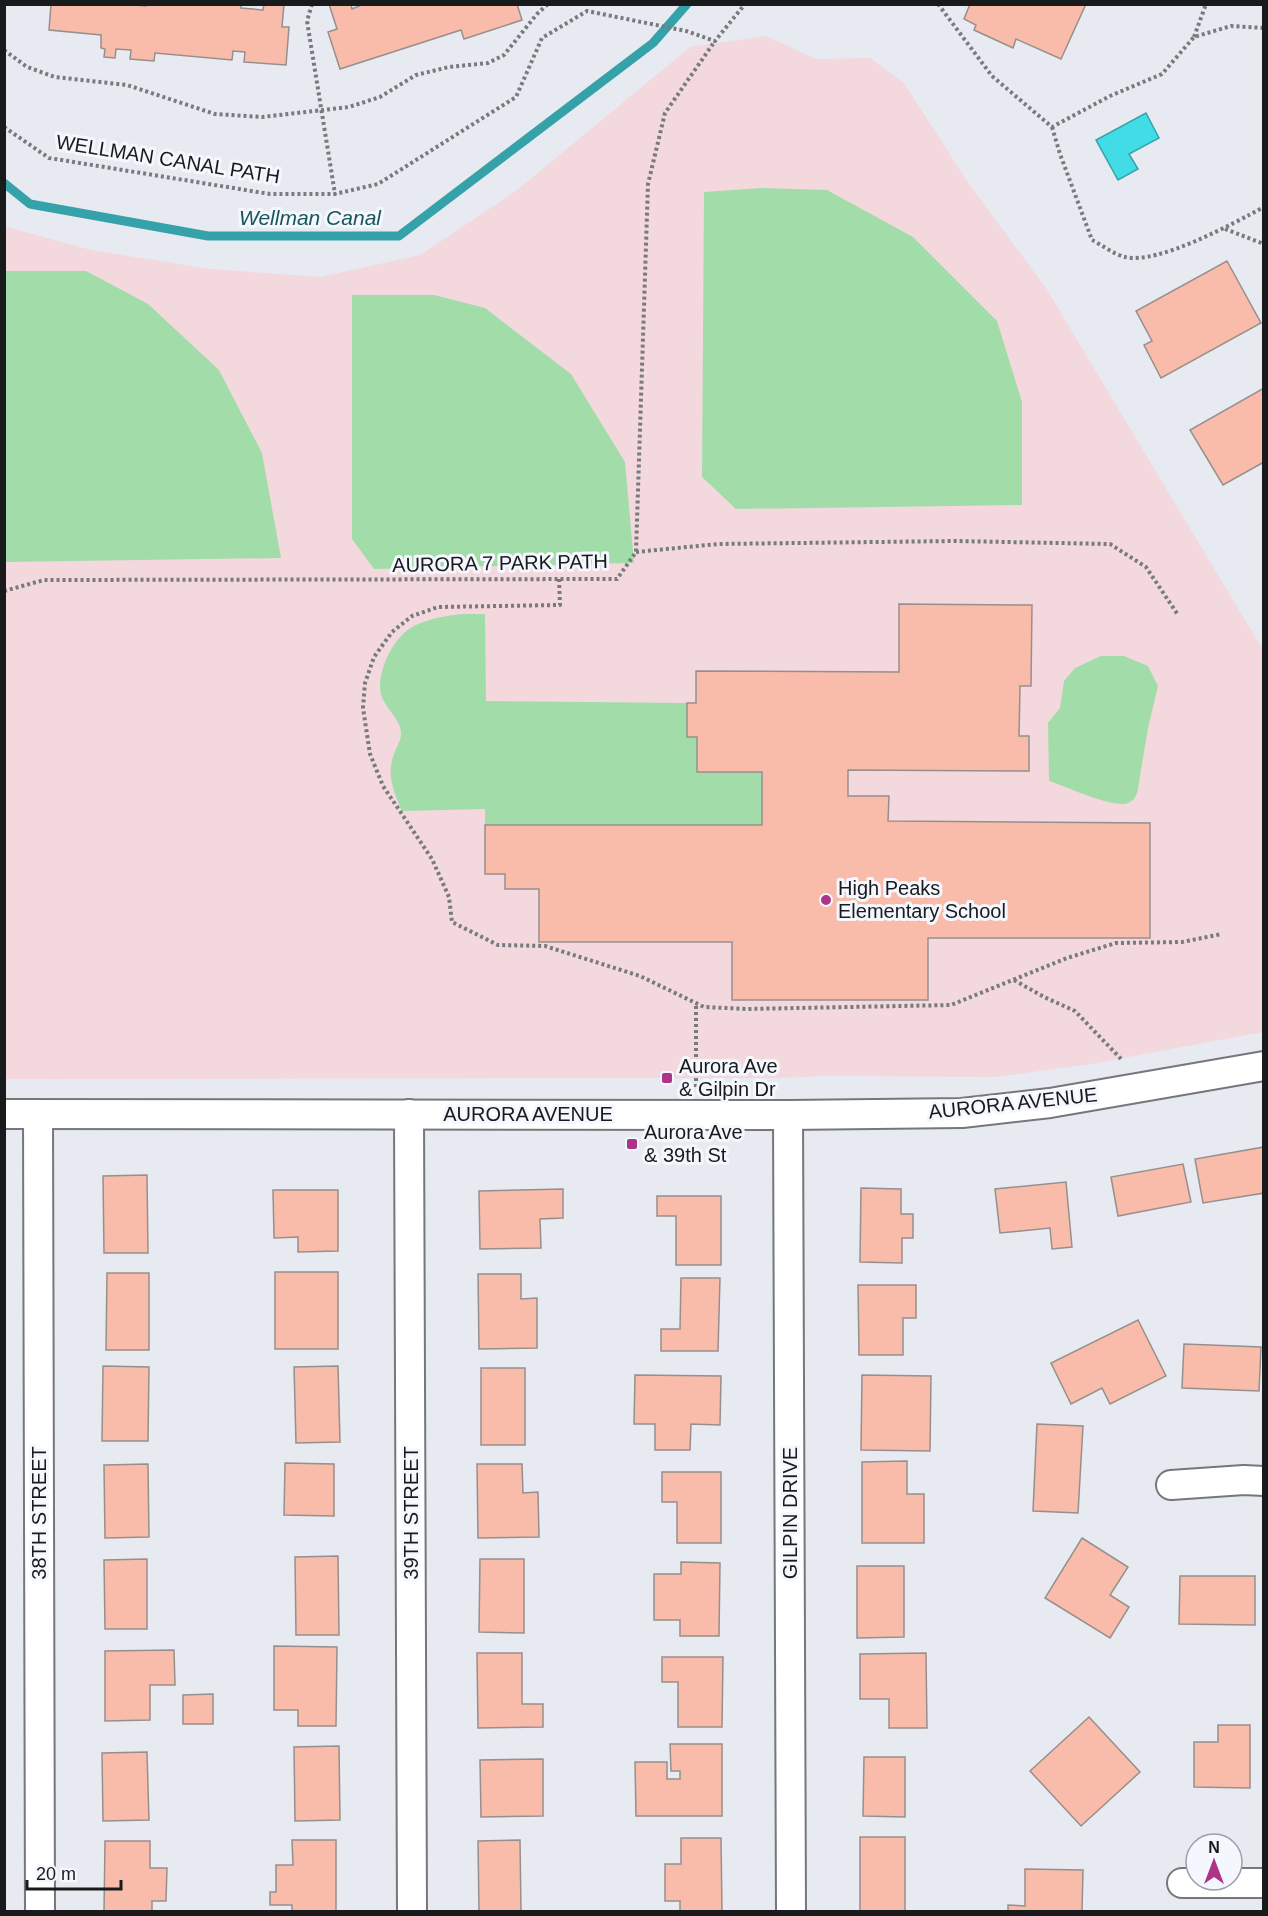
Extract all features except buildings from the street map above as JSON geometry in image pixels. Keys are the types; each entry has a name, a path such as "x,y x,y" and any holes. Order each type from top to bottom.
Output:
{"street":[{"name":"AURORA AVENUE","path":"4,1114 788,1115 962,1113 1050,1103 1263,1066"},
{"name":"38TH STREET","path":"38,1114 40,1911"},
{"name":"39TH STREET","path":"409,1114 412,1911"},
{"name":"GILPIN DRIVE","path":"788,1115 791,1911"},
{"path":"1171,1485 1263,1481"},
{"path":"1182,1883 1263,1883"}],"path":[{"path":"312,4 307,21 335,194"},
{"path":"4,50 27,67 55,77 127,85 215,114 262,117 349,108 380,97 416,75 449,67 488,63 504,56 537,14 548,4"},
{"path":"715,41 745,4"},
{"path":"938,4 992,76 1052,127 1059,154 1092,240 1126,257 1158,255 1224,229 1263,207"},
{"path":"1052,127 1110,96 1162,74 1194,37 1206,4"},
{"name":"WELLMAN CANAL PATH","path":"4,127 49,158 270,194 335,194 378,183 516,97 542,38 587,11 686,32 715,41"},
{"path":"1194,37 1231,26 1263,28"},
{"name":"AURORA 7 PARK PATH","path":"4,591 44,580 617,579 636,552 648,183 665,113 715,41"},
{"path":"1224,229 1263,244"},
{"path":"636,552 718,544 955,541 1110,544 1146,567 1178,615"},
{"path":"559,579 560,605 438,607 412,616 392,632 374,657 365,683 363,708 370,754 383,786 432,859 448,897 452,922 498,945 545,946 629,973 704,1007 747,1009 951,1005 1067,958 1116,943 1182,942 1222,934"},
{"path":"1014,980 1075,1011 1146,1086"},
{"path":"696,1004 696,1115"}],"shaded area":[{"path":"766,36 816,59 870,58 904,83 969,184 1046,288 1263,650 1263,1032 1091,1064 995,1077 5,1079 4,226 91,250 210,269 320,277 420,255 516,191 690,47"}],"green space":[{"path":"762,188 827,190 913,237 997,321 1022,402 1022,505 736,509 702,477 704,192"},
{"path":"5,271 86,271 148,304 219,370 262,453 281,558 5,562"},
{"path":"352,295 434,295 485,308 571,374 625,462 634,563 374,569 352,539"},
{"path":"462,614 485,614 486,701 687,703 687,737 697,737 697,772 762,772 762,825 485,825 485,809 402,811 391,776 392,761 401,733 396,719 382,697 380,679 386,660 396,641 409,629 428,620"},
{"path":"1101,656 1124,656 1148,666 1158,686 1137,793 1128,803 1101,800 1049,781 1048,723 1060,708 1064,681 1075,668"}],"water":[{"path":"1146,113 1159,138 1129,154 1138,169 1118,180 1096,140"}],"waterway":[{"name":"Wellman Canal","path":"4,183 30,204 208,236 399,236 653,43 687,4"}],"place":[{"name":"High Peaks Elementary School","path":"826,900"},
{"name":"Aurora Ave & Gilpin Dr","path":"667,1078"},
{"name":"Aurora Ave & 39th St","path":"632,1144"}]}
